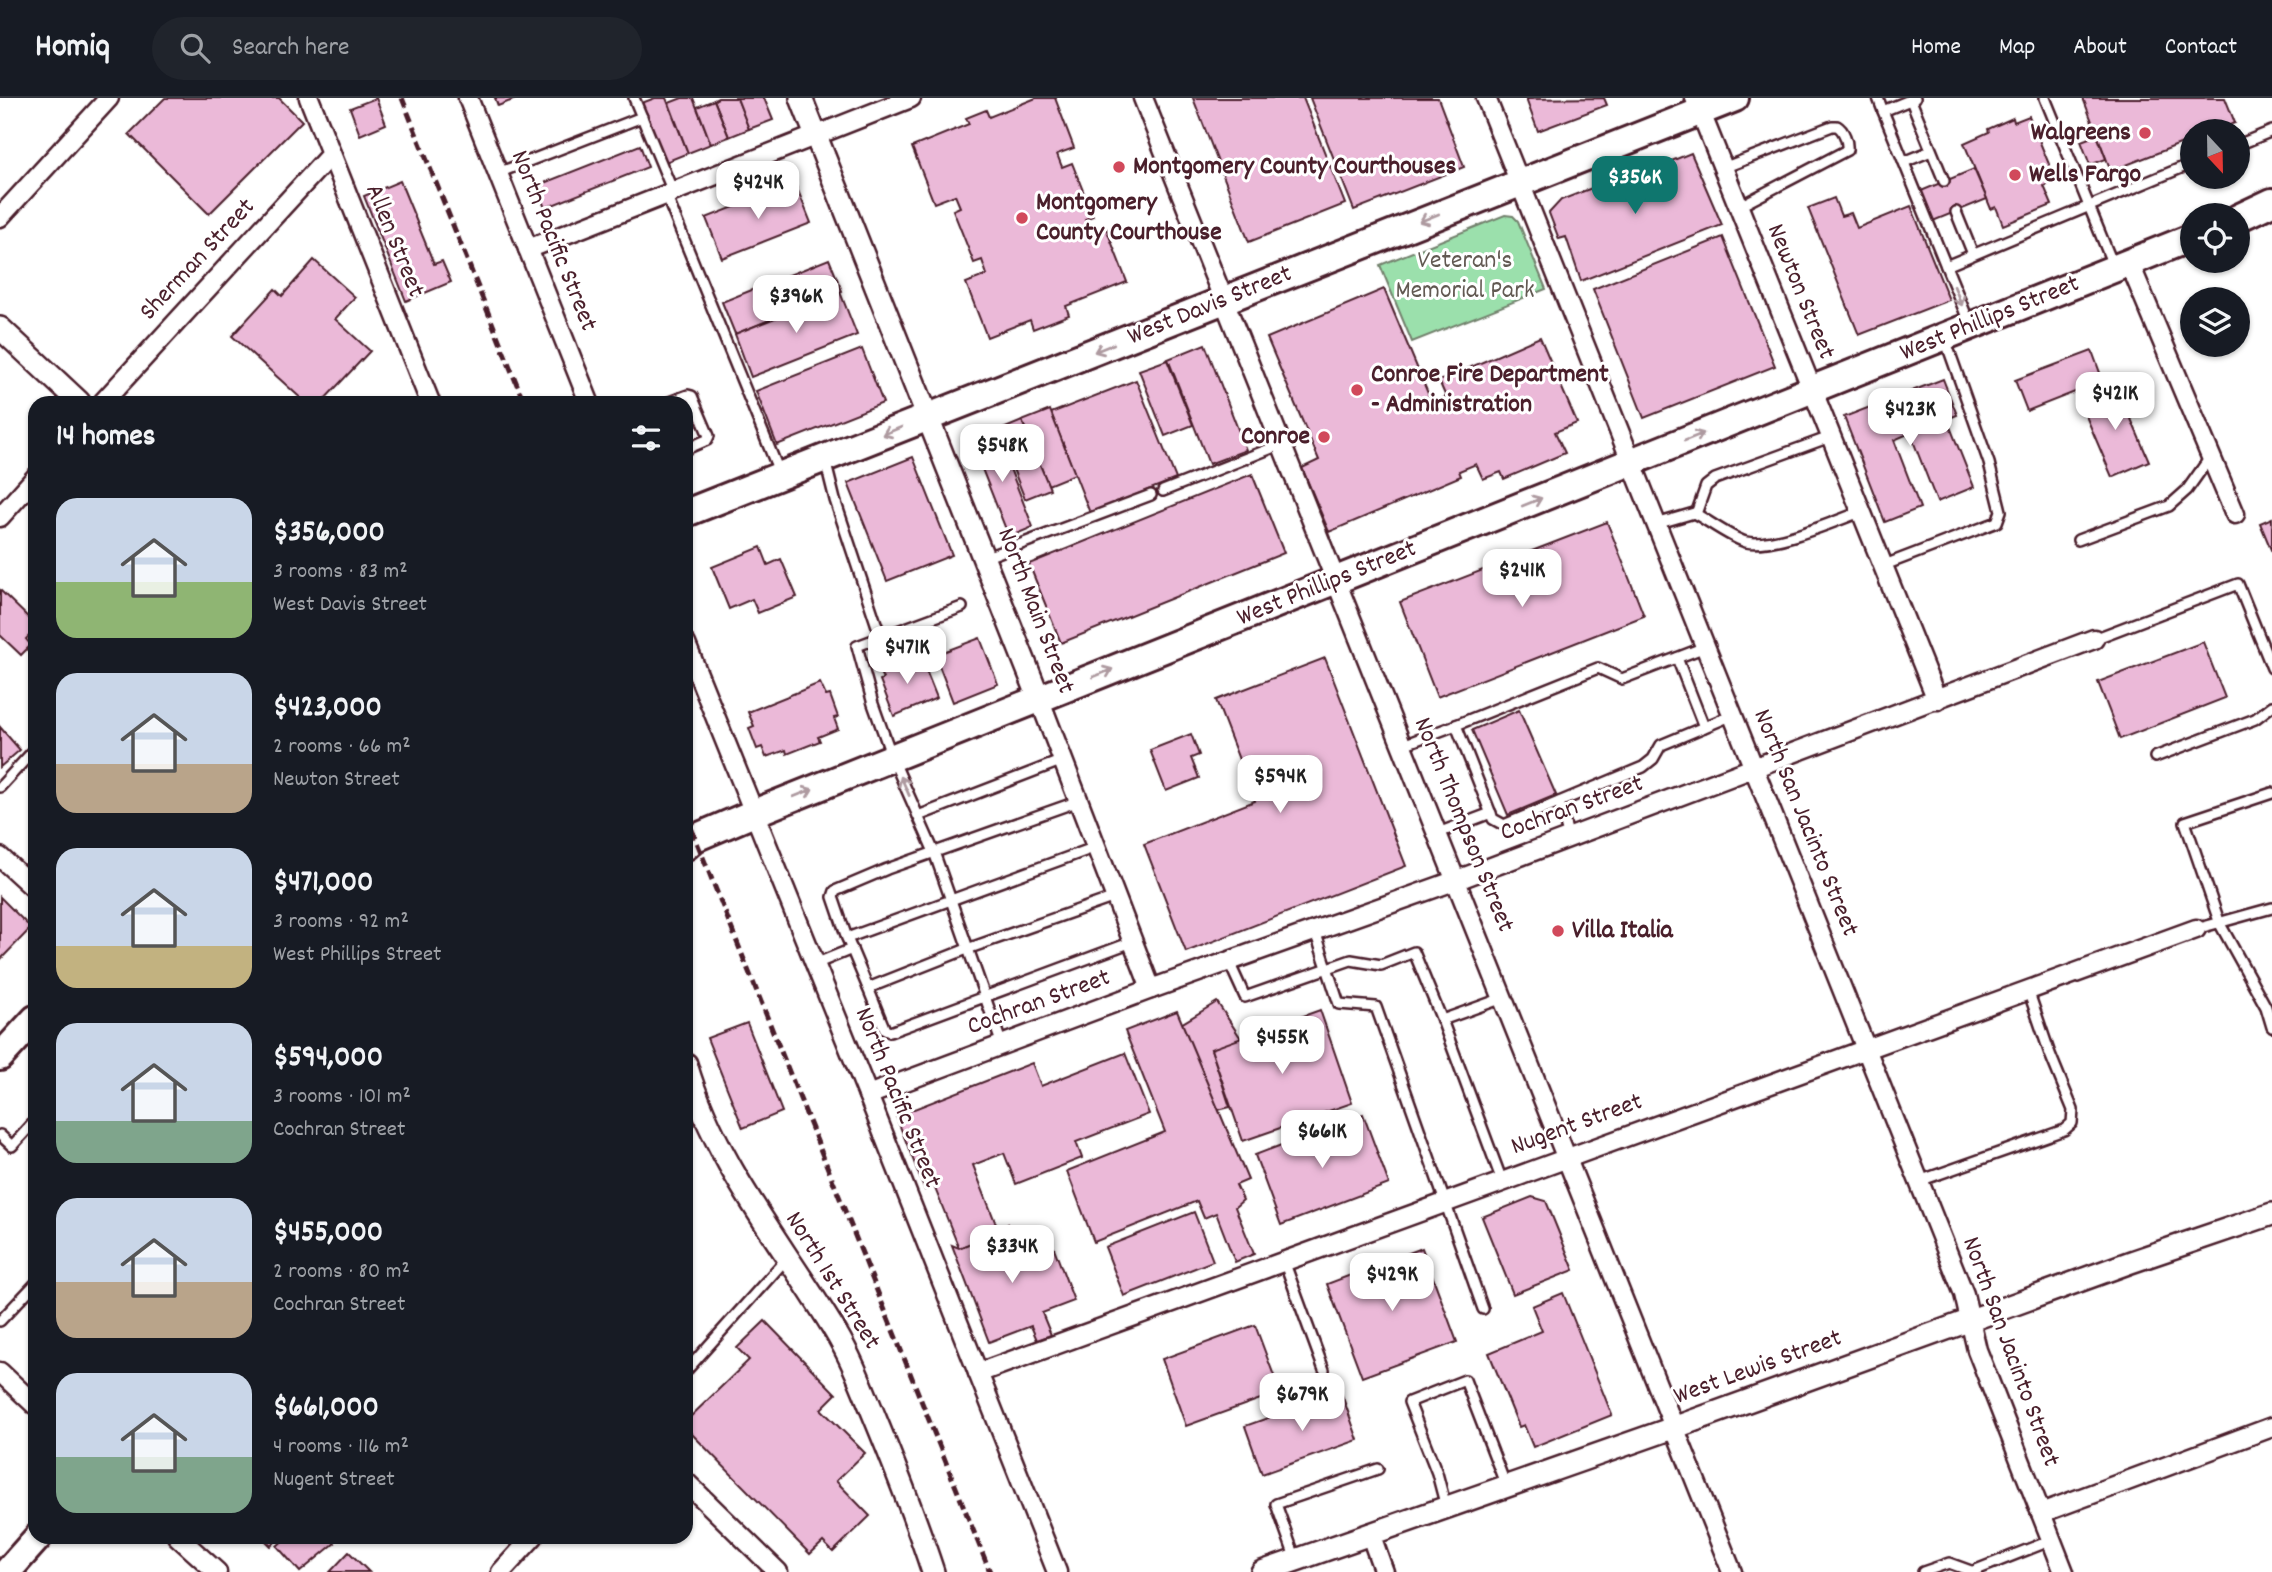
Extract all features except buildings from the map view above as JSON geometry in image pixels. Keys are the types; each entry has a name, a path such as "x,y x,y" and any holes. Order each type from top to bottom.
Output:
{"main road":[{"name":"West Davis Street","path":"693,510 1224,301 1519,182 1698,105 1735,98"},
{"path":"2250,213 2272,202"},
{"path":"2250,217 2272,212"},
{"name":"West Phillips Street","path":"693,841 754,813 892,757 2180,242"},
{"path":"0,1057 28,1027"},
{"path":"6,1572 32,1544"}],"street":[{"path":"0,217 109,98"},
{"name":"Allen Street","path":"309,98 428,396"},
{"name":"North Pacific Street","path":"468,98 587,396"},
{"name":"North Main Street","path":"801,98 1040,698 1151,989"},
{"path":"528,249 911,98"},
{"name":"North Thompson Street","path":"1143,98 1732,1572"},
{"name":"North San Jacinto Street","path":"1486,98 1964,1294 1977,1350 2064,1572"},
{"name":"Newton Street","path":"1698,105 1937,700"},
{"name":"Sherman Street","path":"109,396 331,154"},
{"path":"2121,265 2211,456 2235,514"},
{"path":"0,328 73,396"},
{"path":"0,517 28,486"},
{"name":"Cochran Street","path":"868,1095 1151,989 1457,880 2094,639"},
{"name":"North Pacific Street","path":"693,661 1057,1572"},
{"path":"0,857 28,883"},
{"name":"Nugent Street","path":"978,1373 2196,929"},
{"name":"North 1st Street","path":"693,1086 719,1145 744,1192 836,1332 851,1361 913,1511 933,1572"},
{"name":"West Lewis Street","path":"1262,1572 2272,1214"},
{"path":"0,1372 28,1398"},
{"path":"2041,1513 2272,1427"},
{"path":"693,1489 778,1572"},
{"path":"1370,1533 1384,1572"},
{"path":"186,1544 216,1572"},
{"path":"501,1572 527,1544"}],"lane":[{"path":"634,98 781,475"},
{"path":"1878,98 1971,327"},
{"path":"2045,98 2088,205 2121,265"},
{"path":"1883,111 1912,99 1944,181"},
{"path":"498,173 642,117"},
{"path":"1723,168 1832,126 1842,128 1847,150 1738,207"},
{"path":"2250,140 2272,131"},
{"path":"1904,162 1931,151"},
{"path":"1946,266 2180,168"},
{"path":"1956,212 1973,254"},
{"path":"1882,566 1997,522 2001,511 1989,463 1945,337"},
{"path":"693,398 709,436 707,440 693,446"},
{"path":"1696,514 1706,486 1715,479 1830,438"},
{"path":"1163,491 1282,444"},
{"path":"2078,540 2169,506 2187,490 2211,456"},
{"path":"825,458 835,500 881,638"},
{"path":"984,558 1151,495"},
{"path":"1656,524 1683,514 1696,514 1745,542 1765,542 1815,529 1860,512"},
{"path":"2094,639 2238,584 2272,668"},
{"path":"962,607 856,646 892,757 933,852 1002,1045"},
{"path":"1403,745 1598,668 1622,679 1705,647"},
{"path":"1677,658 1704,727"},
{"path":"2155,757 2255,719 2272,706"},
{"path":"1456,724 1493,819 1504,825 1643,767 1653,759 1661,745 1733,715"},
{"path":"0,787 28,757"},
{"path":"918,816 1063,760"},
{"path":"2272,793 2185,822 2220,924 2266,1007 2272,1027"},
{"path":"1079,801 933,852 835,891 832,897 885,1030 890,1032 1132,942"},
{"path":"1559,802 1569,838"},
{"path":"1438,833 1491,813"},
{"path":"848,938 1096,847"},
{"path":"868,988 967,949 1115,897"},
{"path":"2196,929 2272,908"},
{"path":"1315,931 1339,1004 1376,1007 1483,1309"},
{"path":"815,964 852,949"},
{"path":"1229,962 1245,997 1329,970 1351,960 1381,965 1414,952 1502,1181"},
{"path":"1919,1181 2064,1130 2072,1123 2073,1110 2028,990"},
{"path":"1442,1020 1504,997"},
{"path":"0,1135 12,1146 28,1129"},
{"path":"693,1363 787,1258"},
{"path":"1284,1261 1324,1370"},
{"path":"0,1321 28,1291"},
{"path":"1446,1507 1437,1473 1409,1402 1465,1380 1506,1486"},
{"path":"1296,1560 1276,1504 1378,1469"},
{"path":"1923,1572 1949,1563 1971,1571 2052,1540"}],"green space":[{"name":"Veteran's Memorial Park","path":"1505,215 1513,216 1518,221 1546,289 1412,342 1380,265"}],"railway":[{"path":"402,98 522,396"},
{"path":"693,832 990,1572"}],"place":[{"name":"Walgreens","path":"2145,133"},
{"name":"Montgomery County Courthouses","path":"1119,167"},
{"name":"Wells Fargo","path":"2015,175"},
{"name":"Montgomery County Courthouse","path":"1022,218"},
{"name":"Conroe Fire Department - Administration","path":"1357,390"},
{"name":"Conroe","path":"1324,437"},
{"name":"Villa Italia","path":"1558,931"}]}
